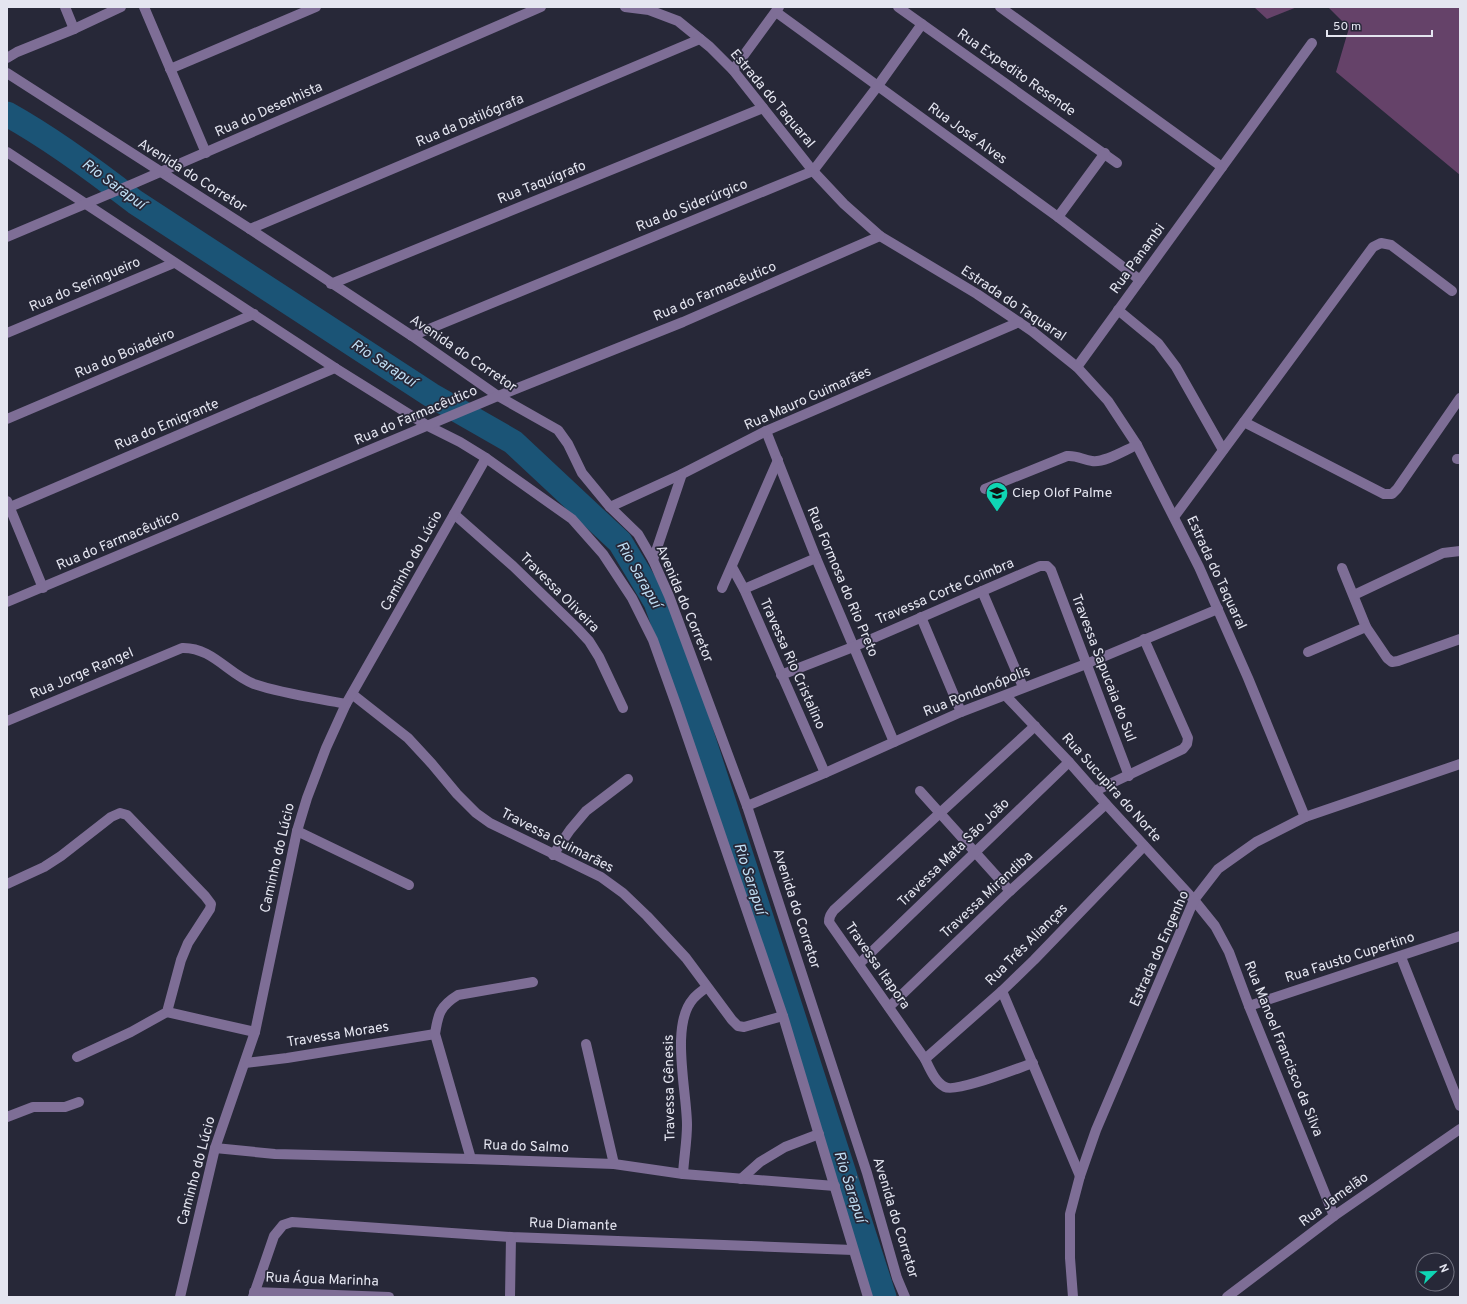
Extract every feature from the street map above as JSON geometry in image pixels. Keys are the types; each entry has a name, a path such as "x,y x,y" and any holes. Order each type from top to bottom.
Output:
{"street":[{"path":"65,7 74,29"},
{"path":"7,58 16,52 74,29 122,7"},
{"path":"144,7 206,153"},
{"path":"170,68 316,7"},
{"name":"Rua do Desenhista","path":"7,237 135,184 541,7"},
{"name":"Estrada do Taquaral","path":"625,7 649,10 678,21 710,47 733,70 813,171 844,204 880,236 977,294 1032,331 1077,367 1108,401 1137,445 1174,516 1218,609 1305,817"},
{"name":"Rua Expedito Resende","path":"898,7 1117,163"},
{"path":"1000,7 1222,168"},
{"path":"733,70 778,10"},
{"name":"Rua José Alves","path":"778,10 877,87 1058,217 1140,280"},
{"path":"813,171 877,87 922,24"},
{"name":"Rua da Datilógrafa","path":"250,229 700,39"},
{"name":"Rua Panambi","path":"1077,367 1312,43"},
{"name":"Avenida do Corretor","path":"7,73 160,173 250,229 331,284 412,336 498,396 558,430 568,444 582,473 610,507 638,534 653,560 669,596 747,806 865,1165 897,1278 905,1297"},
{"name":"Rua Taquígrafo","path":"331,284 763,108"},
{"path":"7,152 335,368 428,426 460,442 486,458 572,519 603,554 632,598 653,640 669,684 783,1016 819,1134 839,1185 865,1296"},
{"path":"1058,217 1104,153"},
{"name":"Rua do Siderúrgico","path":"412,336 813,171"},
{"name":"Rua do Farmacêutico","path":"7,602 498,396 683,322 880,236"},
{"path":"1174,516 1373,247 1381,243 1391,245 1452,291"},
{"name":"Rua do Seringueiro","path":"7,333 174,262"},
{"path":"1118,310 1158,343 1176,367 1223,450"},
{"name":"Rua do Boiadeiro","path":"7,419 254,314"},
{"name":"Rua Mauro Guimarães","path":"610,507 682,474 766,431 1019,322"},
{"name":"Rua do Emigrante","path":"8,504 335,368"},
{"path":"1244,422 1384,494 1392,494 1460,398"},
{"name":"Rua Formosa do Rio Preto","path":"766,431 816,558 894,742"},
{"path":"985,489 1068,456 1075,455 1092,461 1101,461 1137,445"},
{"name":"Caminho do Lúcio","path":"180,1297 215,1148 255,1032 297,831 326,748 346,704 486,458"},
{"path":"722,588 778,460"},
{"path":"653,560 682,474"},
{"path":"8,504 43,588"},
{"name":"Travessa Oliveira","path":"454,514 513,566 576,627 599,657 623,708"},
{"path":"1354,595 1443,554 1460,551"},
{"path":"744,589 816,558"},
{"name":"Travessa Corte Coimbra","path":"781,675 854,647 1040,566 1047,566 1051,570"},
{"name":"Travessa Rio Cristalino","path":"732,567 744,589 825,773"},
{"path":"1342,568 1366,626 1387,658 1392,662 1460,639"},
{"name":"Travessa Sapucaia do Sul","path":"1051,570 1129,776"},
{"path":"982,591 1024,688"},
{"name":"Rua Rondonópolis","path":"747,806 961,712 1086,664 1218,609"},
{"path":"921,617 961,712"},
{"path":"1308,652 1366,626"},
{"path":"1095,791 1183,749 1188,744 1188,738 1144,639"},
{"name":"Rua Jorge Rangel","path":"7,721 168,652 182,648 201,650 253,683 278,691 346,704"},
{"name":"Travessa Guimarães","path":"352,694 408,738 476,814 490,823 553,855 601,877 623,893 647,916 686,958 738,1026 744,1027 783,1016"},
{"name":"Rua Sucupira do Norte","path":"1006,696 1036,726 1194,900"},
{"name":"Travessa Itapora","path":"1033,1063 976,1083 946,1088 937,1081 925,1060 889,1007 829,922 829,916 1036,726"},
{"name":"Travessa Mata São João","path":"858,964 1069,762"},
{"name":"Estrada do Engenho","path":"1073,1297 1070,1258 1070,1214 1080,1176 1096,1130 1194,900 1218,869 1256,842 1305,817 1460,764"},
{"path":"553,855 570,830 586,811 628,779"},
{"path":"920,791 1010,891"},
{"name":"Travessa Mirandiba","path":"889,1007 1010,891 1106,804"},
{"path":"7,884 44,867 61,856 111,817 120,813 127,815 210,901 211,904 210,909 188,943 181,960 167,1012"},
{"path":"297,831 409,884"},
{"name":"Rua Três Alianças","path":"925,1060 1002,991 1034,960 1144,846"},
{"name":"Rua Manoel Francisco da Silva","path":"1194,900 1216,926 1229,952 1249,1006 1334,1216"},
{"name":"Rua Fausto Cupertino","path":"1249,1006 1401,957 1460,936"},
{"path":"1401,957 1460,1106"},
{"path":"471,1159 435,1034 437,1018 441,1010 448,1002 458,996 533,982"},
{"name":"Travessa Gênesis","path":"683,1174 687,1124 680,1058 682,1027 686,1010 692,999 707,987"},
{"path":"1002,991 1080,1176"},
{"path":"77,1057 131,1032 167,1012 255,1032"},
{"name":"Travessa Moraes","path":"245,1063 435,1034"},
{"path":"586,1044 614,1164"},
{"path":"7,1117 33,1107 65,1107 79,1102"},
{"name":"Rua Jamelão","path":"1227,1297 1334,1216 1460,1129"},
{"path":"742,1179 760,1162 785,1147 819,1134"},
{"name":"Rua do Salmo","path":"215,1148 275,1154 614,1164 683,1174 839,1185"},
{"name":"Rua Diamante","path":"254,1294 274,1236 283,1225 292,1222 511,1237 853,1250"},
{"path":"510,1297 511,1237"},
{"name":"Rua Água Marinha","path":"254,1294 389,1297"}],"path":[{"path":"839,1185 858,1177"}],"shaded area":[{"path":"1254,7 1297,7 1267,19"},
{"path":"1328,7 1460,7 1460,175 1336,72 1349,28"}],"waterway":[{"name":"Rio Sarapuí","path":"7,114 72,155 135,202 431,395 513,442 620,542 656,602 685,683 884,1297"}],"place":[{"name":"Ciep Olof Palme","path":"997,512"}]}
